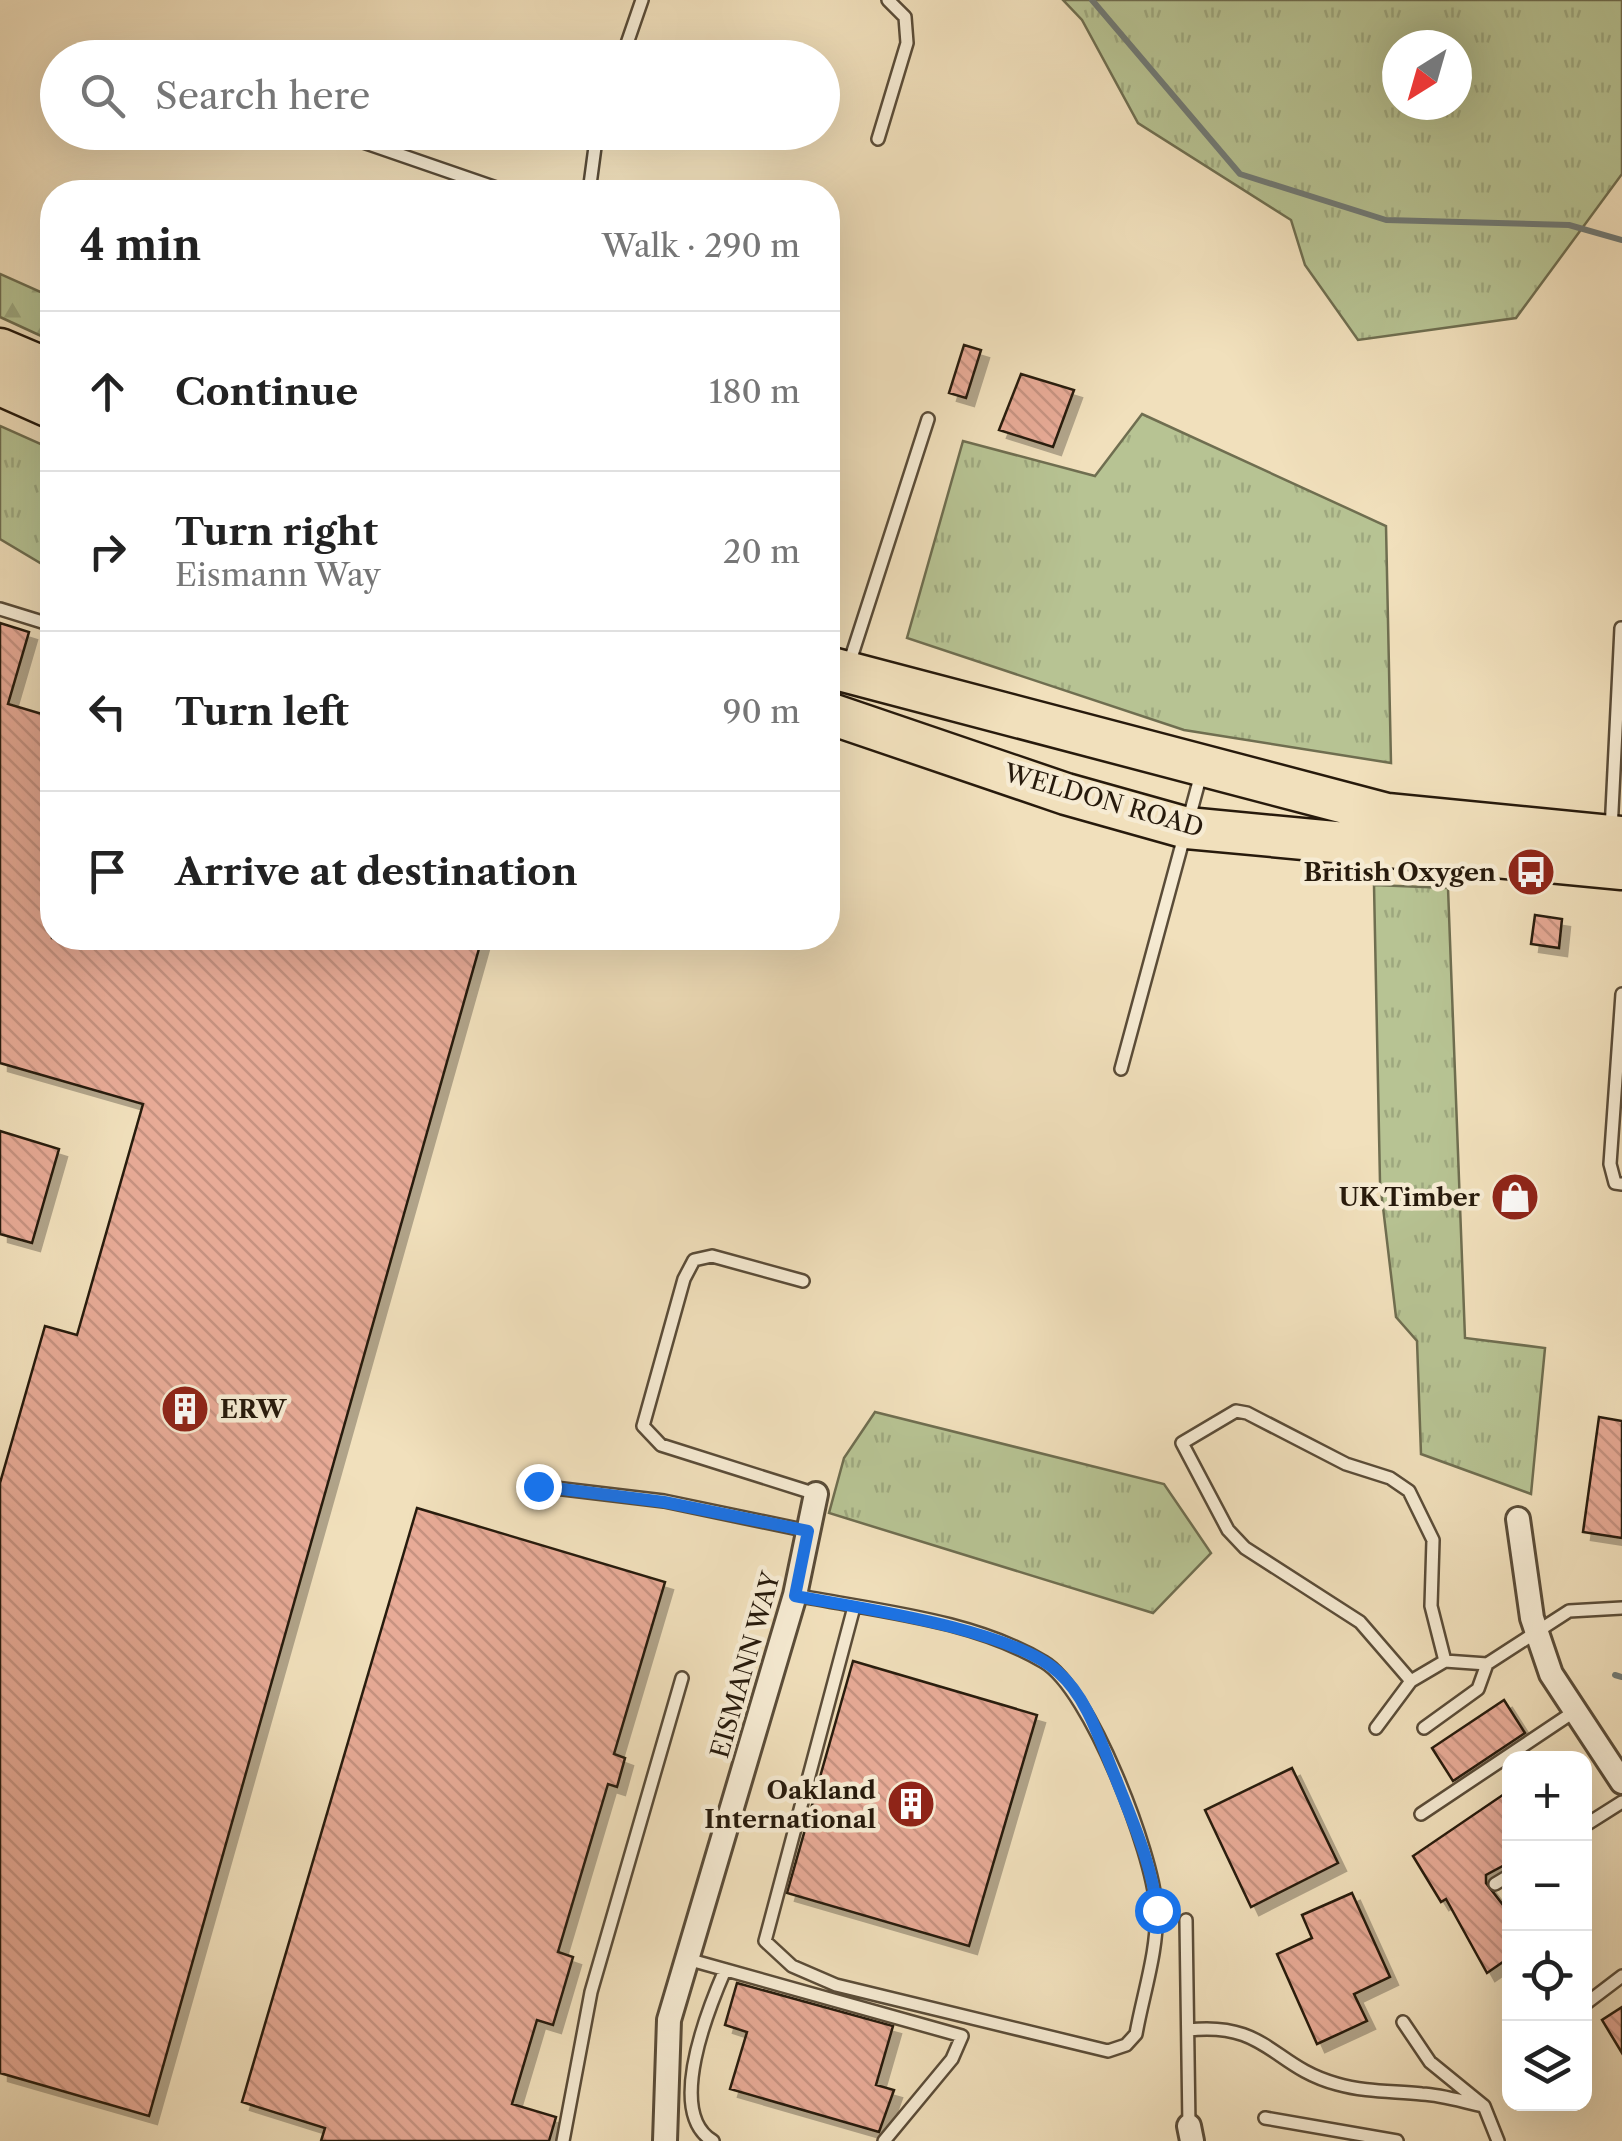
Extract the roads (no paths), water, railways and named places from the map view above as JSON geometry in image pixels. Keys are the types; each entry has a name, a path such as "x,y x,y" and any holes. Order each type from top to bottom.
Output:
{"highway":[{"path":"0,348 40,366"},
{"path":"0,385 40,403"},
{"path":"840,671 1203,769 1388,831 1618,847"},
{"name":"WELDON ROAD","path":"840,718 1066,794 1187,828 1388,831"}],"street":[{"name":"EISMANN WAY","path":"665,2141 669,2020 795,1596 816,1494"},
{"path":"1518,1518 1537,1633 1550,1674 1622,1782"}],"lane":[{"path":"628,40 642,0"},
{"path":"878,139 907,43 905,17 888,0"},
{"path":"398,150 476,180"},
{"path":"589,180 591,150"},
{"path":"840,662 928,419"},
{"path":"0,609 40,621"},
{"path":"1618,847 1621,628"},
{"path":"1121,1070 1203,769"},
{"path":"1622,994 1610,1164 1615,1183 1622,1184"},
{"path":"803,1281 712,1256 694,1260 684,1280 642,1426 661,1446 816,1494"},
{"path":"1411,1681 1360,1622 1244,1548 1228,1530 1182,1443 1236,1411 1247,1413 1346,1464 1390,1478 1409,1491 1434,1540 1432,1606 1445,1661"},
{"path":"538,1486 664,1502 808,1531"},
{"path":"795,1596 854,1607 968,1630 1042,1661 1072,1688 1094,1726 1143,1844 1154,1888 1156,1924 1140,2016 1136,2034 1126,2045 1108,2051 1093,2048 836,1985 792,1966 765,1941 854,1607"},
{"path":"1376,1728 1411,1681 1445,1661 1487,1664 1569,1611 1622,1608"},
{"path":"1424,1728 1478,1690 1487,1664"},
{"path":"563,2141 591,1992 682,1678"},
{"path":"1421,1814 1575,1711"},
{"path":"1592,1821 1622,1802"},
{"path":"1496,1884 1502,1880"},
{"path":"1186,1920 1190,2133"},
{"path":"687,1959 962,2036 952,2059 884,2141"},
{"path":"714,2141 694,2116 693,2073 699,2039 725,1970"},
{"path":"1592,1999 1622,1976"},
{"path":"1403,2022 1430,2062 1484,2106 1498,2141"},
{"path":"1188,2030 1232,2028 1252,2035 1312,2076 1336,2084 1425,2094 1484,2106"},
{"path":"1265,2118 1397,2141"}],"waterway":[{"path":"1092,0 1240,174 1386,220 1569,225 1622,240"},
{"path":"1615,1675 1622,1677"}],"place":[{"name":"British Oxygen","path":"1531,872"},
{"name":"UK Timber","path":"1515,1197"},
{"name":"ERW","path":"185,1409"},
{"name":"Oakland International","path":"911,1804"}]}
